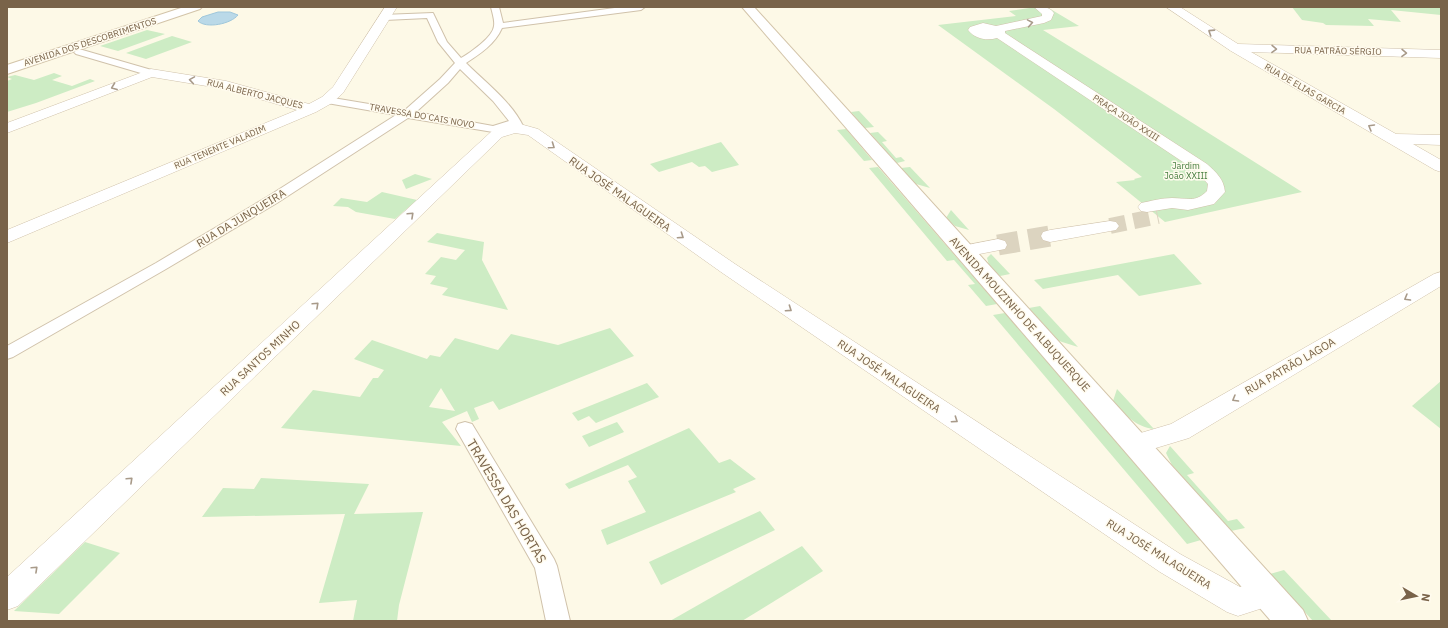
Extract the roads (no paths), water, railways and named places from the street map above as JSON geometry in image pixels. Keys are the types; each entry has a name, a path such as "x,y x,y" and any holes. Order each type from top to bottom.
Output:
{"main road":[{"name":"AVENIDA DOS DESCOBRIMENTOS","path":"7,70 196,7"},
{"name":"AVENIDA MOUZINHO DE ALBUQUERQUE","path":"748,7 1292,621"}],"street":[{"path":"495,7 499,26 641,7"},
{"name":"PRAÇA JOÃO XXIII","path":"1040,7 1048,13 1047,18 1044,20 998,32 1201,167 1210,175 1216,184 1216,192 1208,200 1188,205 1182,211 1153,212"},
{"name":"RUA DE ELIAS GARCIA","path":"1172,7 1235,48 1441,167"},
{"path":"388,12 430,15 445,46 504,108 517,126"},
{"name":"RUA TENENTE VALADIM","path":"7,237 327,100 338,90 388,12"},
{"name":"RUA DA JUNQUEIRA","path":"7,353 161,266 272,200 408,114 439,86 460,62 474,54 494,36 499,26"},
{"name":"RUA PATRÃO SÉRGIO","path":"1235,48 1441,54"},
{"path":"79,52 151,73"},
{"path":"7,128 151,73"},
{"name":"RUA ALBERTO JACQUES","path":"151,73 226,85 311,108"},
{"name":"TRAVESSA DO CAIS NOVO","path":"327,100 494,129 517,126"},
{"name":"RUA JOSÉ MALAGUEIRA","path":"517,126 533,132 728,268 1170,563 1238,602 1268,593"},
{"name":"RUA SANTOS MINHO","path":"7,596 497,134 517,126"},
{"path":"1391,139 1441,140"},
{"path":"1045,231 1104,221"},
{"path":"959,246 993,240"},
{"name":"RUA PATRÃO LAGOA","path":"1136,444 1180,431 1441,278"},
{"name":"TRAVESSA DAS HORTAS","path":"465,429 546,566 558,621"}],"water":[{"path":"218,12 230,12 238,15 230,21 212,25 207,25 198,21 202,17"}],"tunnel":[{"path":"1110,226 1158,216"},
{"path":"998,245 1050,236"}],"park label":[{"name":"Jardim João XXIII","path":"1186,172"}]}
